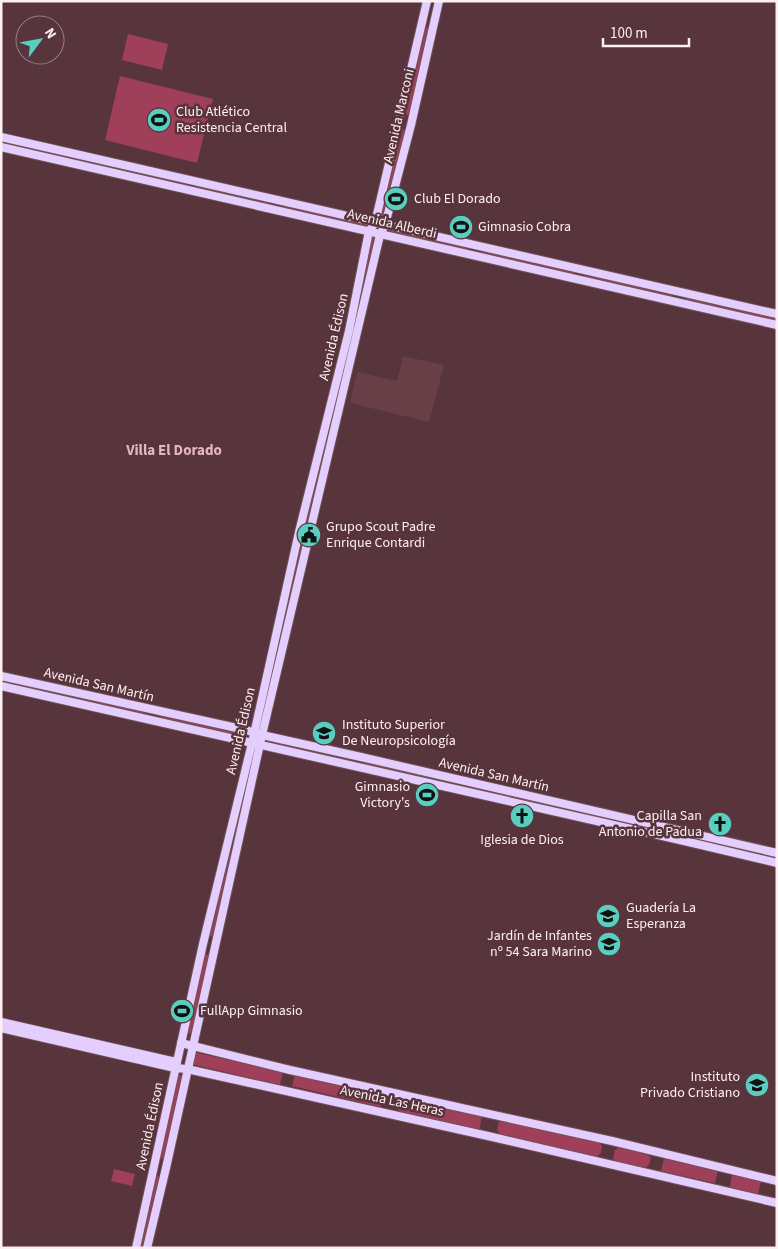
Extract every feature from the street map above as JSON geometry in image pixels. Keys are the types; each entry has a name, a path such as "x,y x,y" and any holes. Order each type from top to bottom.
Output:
{"main road":[{"name":"Avenida Marconi","path":"375,223 427,1"},
{"name":"Avenida Marconi","path":"380,235 385,225 411,125 439,1"},
{"name":"Avenida Alberdi","path":"1,136 777,314"},
{"name":"Avenida Alberdi","path":"1,147 777,325"},
{"name":"Avenida Édison","path":"147,1248 192,1046 299,532 349,331 369,231 375,223"},
{"name":"Avenida Édison","path":"258,734 380,235"},
{"name":"Avenida San Martín","path":"1,676 777,853"},
{"name":"Avenida San Martín","path":"1,686 680,840 777,864"},
{"name":"Avenida Édison","path":"136,1248 222,861 256,744"},
{"name":"Avenida Las Heras","path":"1,1022 187,1069 450,1127 777,1203"},
{"name":"Avenida Las Heras","path":"1,1028 176,1065"},
{"name":"Avenida Las Heras","path":"181,1044 602,1139 777,1181"}],"shaded area":[{"path":"426,27 430,28 409,116 404,114"},
{"path":"128,34 168,44 162,70 122,60"},
{"name":"Club Atlético Resistencia Central","path":"120,76 213,99 197,163 105,140"},
{"path":"402,129 406,130 383,219 379,218"},
{"path":"1,140 67,155 66,159 1,144"},
{"path":"95,161 167,178 167,182 94,166"},
{"path":"209,186 268,200 267,204 208,190"},
{"path":"284,205 366,223 365,227 283,208"},
{"path":"388,229 468,246 467,251 387,233"},
{"path":"372,237 375,237 357,323 355,322"},
{"path":"483,249 574,270 573,274 482,253"},
{"path":"585,274 672,295 671,299 584,279"},
{"path":"687,296 777,317 777,321 686,300"},
{"path":"350,339 353,340 332,425 328,424"},
{"path":"403,356 444,365 429,422 350,403 357,372 397,381"},
{"path":"325,436 329,437 310,523 305,522"},
{"path":"300,539 305,540 285,626 281,625"},
{"path":"276,641 281,642 262,728 257,727"},
{"path":"1,679 43,688 42,692 1,683"},
{"path":"59,692 143,711 143,714 58,696"},
{"path":"160,716 245,734 244,738 160,719"},
{"path":"266,741 354,761 353,765 265,745"},
{"path":"252,750 255,751 236,838 233,837"},
{"path":"364,762 453,782 452,787 363,767"},
{"path":"470,785 552,804 551,808 469,789"},
{"path":"573,811 669,831 668,835 572,814"},
{"path":"692,836 777,856 777,860 691,840"},
{"path":"229,851 233,852 213,937 210,936"},
{"path":"204,954 209,955 192,1034 187,1033"},
{"path":"194,1052 283,1072 280,1085 191,1064"},
{"path":"295,1074 383,1094 381,1107 292,1086"},
{"path":"178,1075 182,1076 164,1159 159,1158"},
{"path":"404,1099 482,1116 479,1131 403,1114 398,1110 400,1101"},
{"path":"505,1119 598,1141 602,1146 601,1153 596,1157 501,1135 497,1130 499,1122"},
{"path":"619,1147 648,1155 651,1158 649,1165 645,1168 616,1162 613,1158 615,1150"},
{"path":"664,1158 718,1170 715,1183 661,1171"},
{"path":"114,1169 135,1174 132,1186 111,1181"},
{"path":"732,1174 761,1181 758,1194 730,1188"},
{"path":"155,1175 159,1176 144,1248 138,1248"}],"place":[{"name":"Club Atlético Resistencia Central","path":"159,120"},
{"name":"Club El Dorado","path":"396,199"},
{"name":"Gimnasio Cobra","path":"461,227"},
{"name":"Grupo Scout Padre Enrique Contardi","path":"309,535"},
{"name":"Instituto Superior De Neuropsicología","path":"324,733"},
{"name":"Gimnasio Victory's","path":"427,795"},
{"name":"Iglesia de Dios","path":"522,816"},
{"name":"Capilla San Antonio de Padua","path":"720,824"},
{"name":"Guadería La Esperanza","path":"608,916"},
{"name":"Jardín de Infantes nº 54 Sara Marino","path":"609,944"},
{"name":"FullApp Gimnasio","path":"182,1011"},
{"name":"Instituto Privado Cristiano","path":"757,1085"}],"district":[{"name":"Villa El Dorado","path":"174,450"}]}
